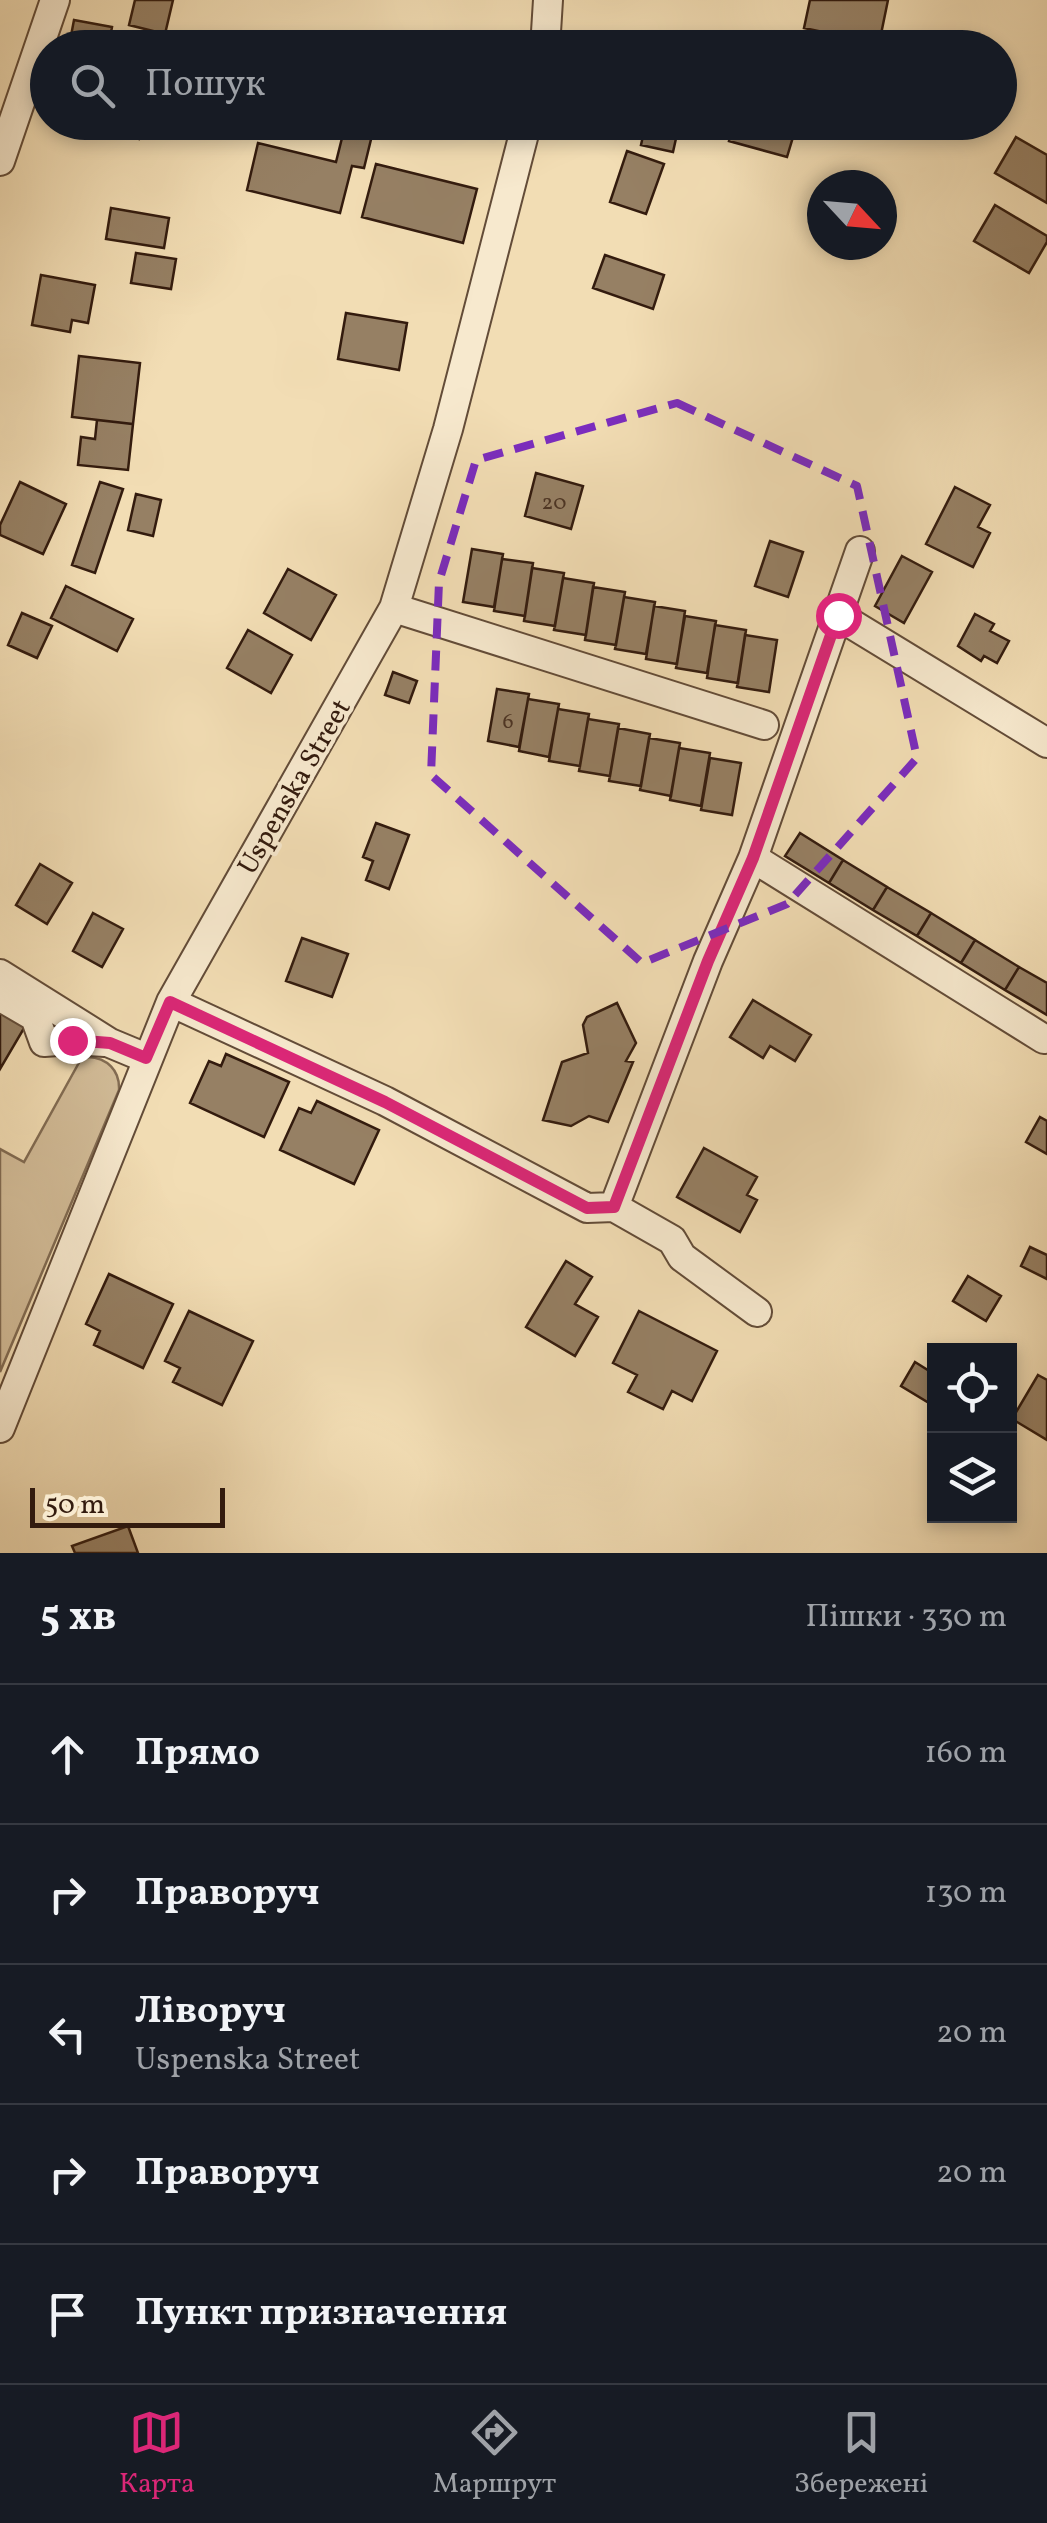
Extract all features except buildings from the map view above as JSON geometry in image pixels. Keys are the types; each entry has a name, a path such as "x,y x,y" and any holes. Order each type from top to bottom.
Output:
{"street":[{"path":"45,30 55,0"},
{"path":"546,30 548,0"},
{"path":"0,161 30,73"},
{"name":"Uspenska Street","path":"0,1428 170,1002 394,608 453,411 522,140"},
{"path":"614,1207 708,961 753,858 860,550"},
{"path":"394,608 764,725"},
{"path":"838,615 1047,743"},
{"path":"753,858 1044,1039"},
{"path":"0,974 110,1043 146,1058"},
{"path":"0,996 35,1017 44,1042 110,1043"},
{"path":"170,1002 385,1102 587,1208 614,1207 672,1240 682,1258 757,1312"}],"highlighted area":[{"path":"677,403 857,486 917,758 787,904 642,963 431,775 439,582 476,460"}],"shaded area":[{"path":"88,1057 111,1066 119,1090 0,1372 0,1149 24,1162 81,1059"}],"route":[{"path":"72,1040 110,1043 146,1058 170,1002 385,1102 587,1208 614,1207 708,961 753,858 838,615"}]}
